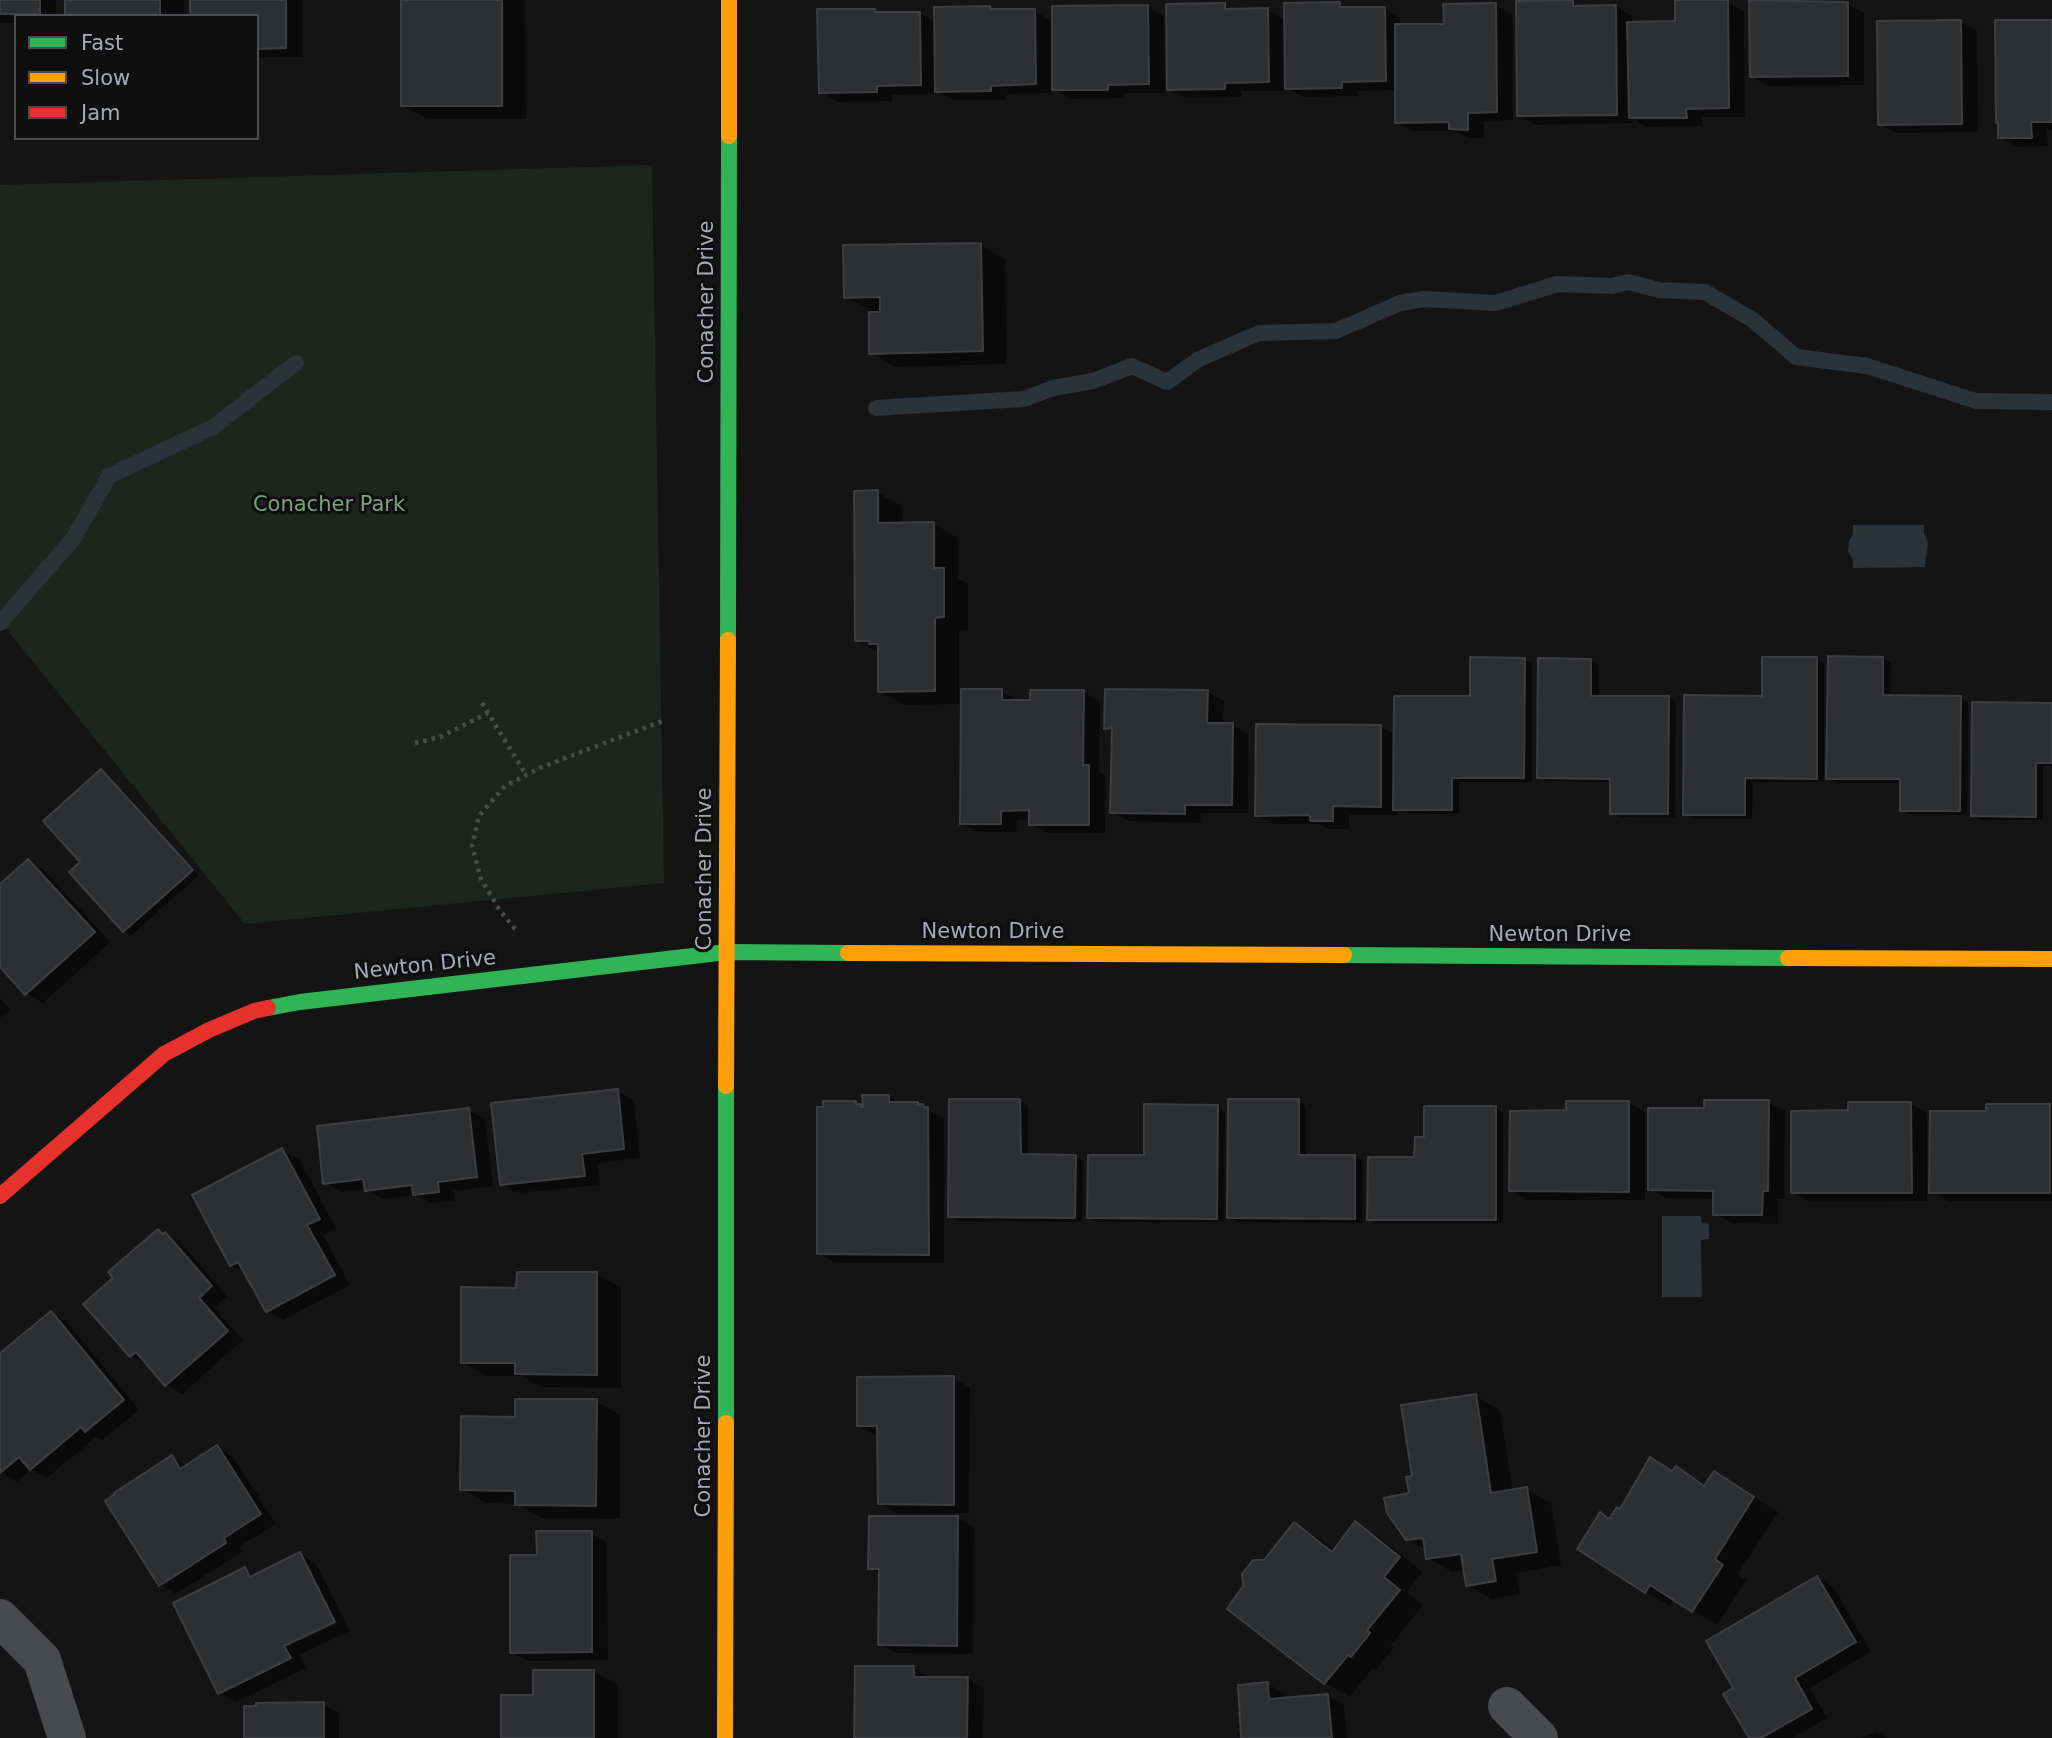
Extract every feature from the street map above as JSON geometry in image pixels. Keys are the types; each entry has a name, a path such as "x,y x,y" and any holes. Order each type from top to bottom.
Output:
{"street":[{"name":"Conacher Drive","path":"725,1738 729,0"},
{"name":"Newton Drive","path":"0,1196 164,1054 209,1030 254,1011 300,1002 727,952 2052,959"},
{"path":"0,1618 41,1660 67,1738"},
{"path":"1507,1706 1539,1738"}],"path":[{"path":"482,703 526,775"},
{"path":"415,743 440,737 488,713"},
{"path":"517,932 481,879 472,846 479,816 505,786 526,775 665,720"}],"green space":[{"name":"Conacher Park","path":"652,165 664,883 245,924 0,621 0,185"}],"shaded area":[{"path":"1853,525 1924,525 1928,542 1925,567 1853,568 1853,560 1848,551"},
{"path":"1662,1216 1701,1216 1702,1223 1709,1224 1709,1239 1701,1240 1702,1297 1662,1297"}],"building":[{"path":"0,0 40,0 40,14 0,14"},
{"path":"65,0 160,0 160,14 65,14"},
{"path":"190,0 286,0 286,48 259,49 259,14 190,14"},
{"path":"401,0 502,0 502,106 401,106"},
{"path":"1573,0 1573,6 1616,5 1617,115 1517,116 1516,1"},
{"path":"1675,0 1728,0 1729,108 1686,109 1687,118 1629,118 1627,22 1675,21"},
{"path":"1749,0 1848,2 1848,76 1750,77"},
{"path":"1340,2 1340,7 1385,7 1386,81 1342,82 1342,88 1285,89 1284,3"},
{"path":"1225,3 1225,9 1268,8 1269,82 1225,83 1225,89 1167,90 1166,4"},
{"path":"1496,3 1497,112 1468,113 1468,130 1449,129 1449,122 1395,123 1395,24 1444,24 1443,4"},
{"path":"1148,5 1149,84 1108,85 1108,90 1052,90 1052,6"},
{"path":"990,6 990,9 1035,9 1036,84 991,86 991,91 935,92 934,7"},
{"path":"817,9 920,12 921,85 877,86 877,92 819,93"},
{"path":"1961,20 1962,124 1878,125 1877,21"},
{"path":"1995,20 2052,20 2052,122 2031,122 2032,138 1998,138"},
{"path":"981,243 983,351 869,354 869,312 880,312 880,297 844,298 843,245"},
{"path":"878,490 878,523 934,522 934,568 944,568 944,617 935,618 935,691 878,692 878,644 855,641 854,491"},
{"path":"1828,656 1883,657 1883,695 1961,696 1960,811 1900,811 1900,779 1826,779"},
{"path":"1470,657 1525,658 1524,778 1452,778 1452,810 1393,810 1394,696 1470,696"},
{"path":"1762,657 1817,657 1817,779 1745,778 1745,815 1683,815 1684,695 1762,696"},
{"path":"1538,658 1591,659 1591,696 1669,696 1668,814 1610,814 1610,779 1537,778"},
{"path":"961,689 1002,689 1002,700 1030,700 1030,690 1084,690 1083,765 1089,765 1089,825 1029,825 1029,810 1001,811 1001,824 960,824"},
{"path":"1105,689 1208,690 1207,723 1233,723 1232,805 1185,805 1185,814 1110,813 1112,728 1104,729"},
{"path":"1972,702 2052,703 2052,763 2036,763 2036,817 1971,816"},
{"path":"1256,724 1381,725 1381,807 1333,806 1333,821 1310,821 1310,815 1255,816"},
{"path":"101,769 193,870 123,932 69,872 80,862 43,821"},
{"path":"28,859 95,932 25,995 0,967 0,884"},
{"path":"618,1089 624,1149 582,1154 585,1176 500,1185 491,1103"},
{"path":"862,1095 889,1095 889,1102 918,1102 928,1107 929,1255 817,1254 817,1107 823,1107 823,1101 856,1101 856,1104 863,1107"},
{"path":"949,1099 1020,1099 1021,1154 1076,1155 1075,1218 948,1217"},
{"path":"1228,1099 1299,1099 1299,1155 1355,1155 1355,1219 1227,1218"},
{"path":"1704,1100 1769,1100 1768,1191 1763,1191 1762,1215 1713,1215 1713,1191 1648,1190 1648,1108 1704,1108"},
{"path":"1566,1101 1629,1101 1629,1192 1509,1191 1510,1111 1566,1110"},
{"path":"1848,1102 1911,1102 1912,1193 1791,1193 1791,1111 1848,1110"},
{"path":"1144,1104 1218,1105 1217,1219 1087,1218 1088,1155 1144,1155"},
{"path":"1986,1104 2050,1104 2050,1193 1929,1193 1930,1111 1986,1111"},
{"path":"1424,1106 1496,1106 1496,1220 1367,1220 1368,1157 1414,1157 1415,1137 1424,1137"},
{"path":"469,1108 477,1177 438,1182 439,1192 413,1195 412,1185 365,1191 363,1179 323,1184 317,1126"},
{"path":"282,1148 320,1219 307,1225 335,1275 266,1312 238,1262 230,1266 192,1195"},
{"path":"158,1229 163,1234 165,1232 212,1286 199,1298 228,1331 165,1386 136,1352 130,1357 83,1304 113,1278 108,1272"},
{"path":"517,1272 597,1272 597,1375 515,1374 515,1363 461,1363 461,1287 516,1288"},
{"path":"51,1311 124,1400 85,1432 81,1427 30,1470 19,1457 0,1473 0,1353"},
{"path":"954,1376 954,1505 878,1504 877,1426 857,1426 857,1377"},
{"path":"1476,1394 1491,1493 1527,1487 1537,1552 1492,1559 1496,1581 1466,1586 1461,1554 1426,1559 1423,1538 1406,1540 1387,1513 1384,1498 1409,1493 1406,1477 1412,1476 1401,1405"},
{"path":"515,1399 597,1399 596,1506 515,1505 515,1491 460,1490 461,1416 515,1417"},
{"path":"217,1445 261,1514 224,1538 226,1543 159,1586 105,1501 172,1455 180,1469"},
{"path":"1650,1457 1672,1471 1676,1466 1704,1486 1714,1471 1754,1497 1715,1559 1723,1565 1692,1612 1650,1585 1645,1593 1577,1549 1600,1512 1609,1519 1617,1507 1620,1509"},
{"path":"869,1516 958,1516 957,1646 878,1645 879,1569 868,1569"},
{"path":"1355,1521 1400,1557 1384,1577 1400,1590 1367,1630 1370,1633 1351,1657 1348,1655 1324,1684 1227,1609 1243,1586 1242,1574 1253,1560 1264,1560 1294,1522 1332,1552"},
{"path":"536,1531 592,1531 592,1652 510,1653 510,1555 537,1555"},
{"path":"300,1552 335,1622 284,1646 291,1658 218,1694 173,1603 245,1567 250,1577"},
{"path":"1817,1576 1856,1642 1795,1678 1812,1709 1761,1738 1749,1738 1723,1694 1733,1688 1706,1641"},
{"path":"855,1666 914,1666 914,1677 968,1677 967,1738 854,1738"},
{"path":"533,1670 594,1670 594,1738 501,1738 501,1695 533,1695"},
{"path":"1268,1682 1269,1699 1328,1694 1332,1738 1241,1738 1238,1685"},
{"path":"324,1702 324,1738 244,1738 244,1706 256,1706 256,1703"}],"waterway":[{"path":"876,408 1024,399 1053,388 1093,381 1132,366 1167,382 1199,359 1259,333 1336,331 1400,303 1424,299 1496,303 1557,284 1612,286 1628,282 1659,290 1705,292 1753,320 1796,357 1867,366 1976,401 2052,402"},
{"path":"0,623 73,539 109,476 213,427 296,363"}],"traffic: fast":[{"path":"728,640 729,136"},
{"path":"268,1008 727,952 848,953"},
{"path":"1344,955 1788,958"},
{"path":"726,1086 726,1423"}],"traffic: slow":[{"path":"729,0 729,136"},
{"path":"726,1086 728,640"},
{"path":"848,953 1344,955"},
{"path":"1788,958 2052,959"},
{"path":"725,1738 726,1423"}],"traffic: jam":[{"path":"0,1196 164,1054 209,1030 268,1008"}]}
